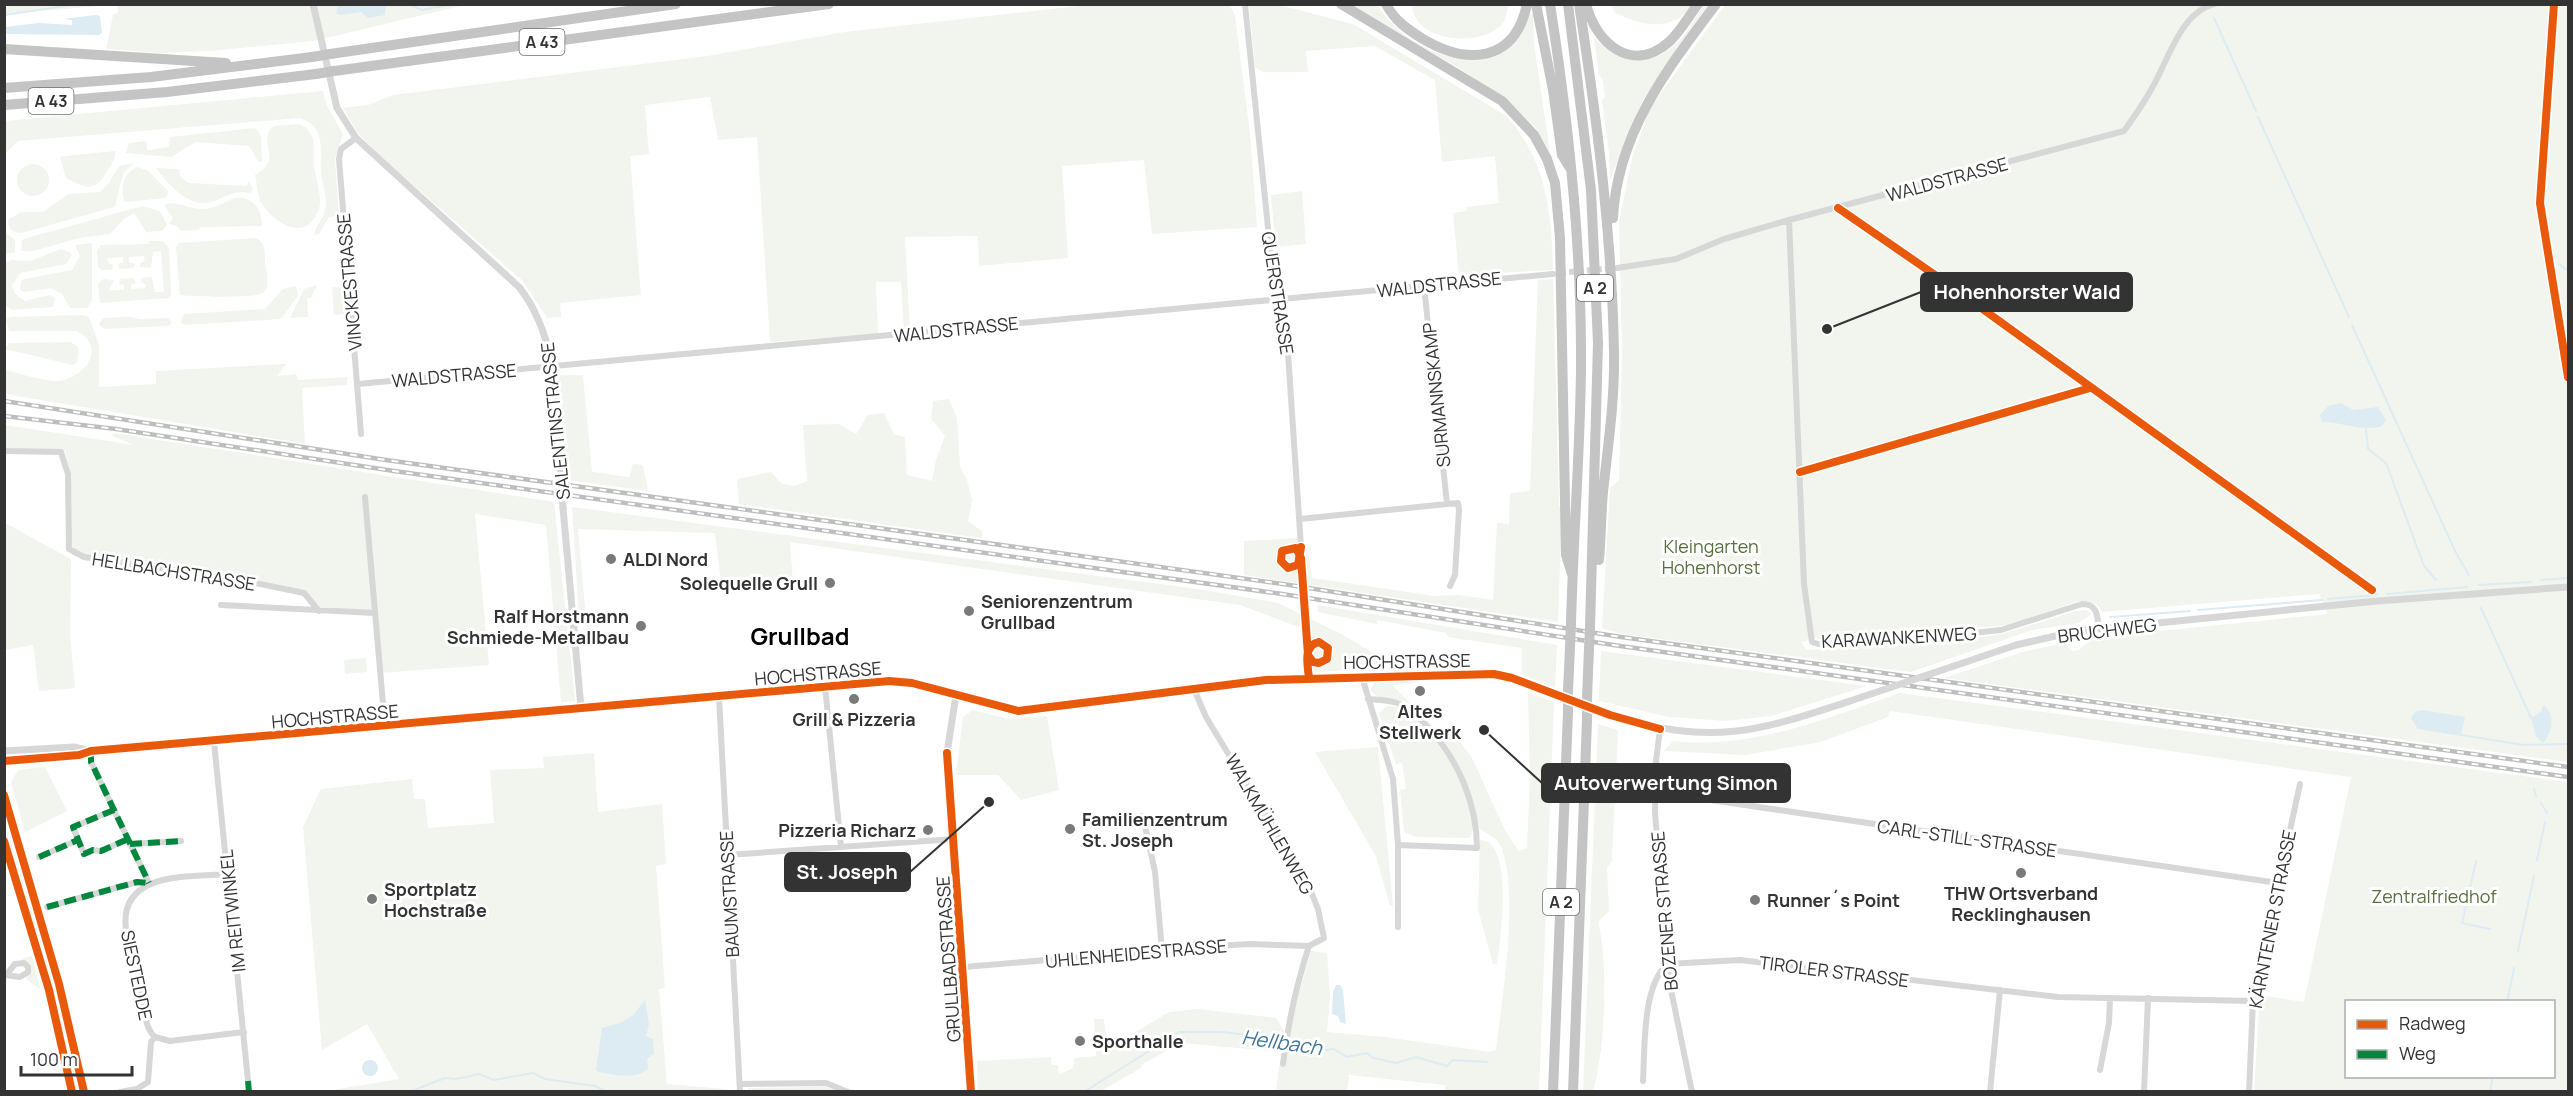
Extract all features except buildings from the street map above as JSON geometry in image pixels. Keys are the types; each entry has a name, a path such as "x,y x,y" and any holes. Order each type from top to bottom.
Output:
{"highway":[{"name":"A 43","path":"4,88 151,78 676,4"},
{"name":"A 43","path":"4,105 167,92 316,74 829,4"},
{"path":"1341,4 1502,101 1534,135 1547,159 1555,183 1560,238 1566,555 1572,574"},
{"path":"1386,4 1393,17 1405,28 1441,50 1468,57 1496,50 1514,37 1524,20 1527,4"},
{"path":"1536,4 1553,90 1562,155 1572,171"},
{"name":"A 2","path":"1550,4 1572,171 1581,370 1553,1092"},
{"name":"A 2","path":"1568,4 1591,190 1597,332 1592,573 1573,1092"},
{"path":"1579,4 1599,134 1614,264"},
{"path":"1586,4 1594,29 1605,43 1617,51 1632,55 1647,54 1671,41 1698,4"},
{"path":"1592,573 1599,562 1603,494 1612,427 1615,187 1632,131 1663,78 1716,4"},
{"path":"4,49 218,63 277,62"}],"main road":[{"path":"4,795 59,984 84,1092"},
{"path":"4,841 50,990 72,1092"}],"street":[{"name":"SALENTINSTRASSE","path":"313,4 337,108 356,138 519,287 539,318 546,334 551,366 581,708"},
{"name":"QUERSTRASSE","path":"1245,4 1278,300 1284,314 1287,338 1301,547"},
{"name":"WALDSTRASSE","path":"1614,264 1676,259 1724,239 1789,219 2124,131 2153,87 2180,35 2205,5 2215,4"},
{"path":"2554,4 2540,203 2568,377"},
{"name":"VINCKESTRASSE","path":"356,138 341,149 339,159 361,434"},
{"name":"KARAWANKENWEG","path":"1789,219 1804,584 1812,642 1818,644 1905,640 2001,630 2082,604 2091,605 2096,610 2098,629"},
{"name":"WALDSTRASSE","path":"358,384 1553,274"},
{"name":"SURMANNSKAMP","path":"1424,286 1447,504 1458,503 1460,534 1455,575 1450,586"},
{"name":"HELLBACHSTRASSE","path":"4,451 62,452 68,474 69,549 74,553 236,579 304,593 319,611"},
{"path":"365,496 385,727"},
{"path":"1300,519 1447,504"},
{"name":"BRUCHWEG","path":"1660,729 1707,734 1743,732 1774,726 2016,645 2055,635 2388,600 2568,587"},
{"path":"221,605 375,613"},
{"name":"HOCHSTRASSE","path":"4,761 80,755 91,751 889,681 912,683 1008,710 1028,711 1193,687 1266,680 1494,674 1512,678 1610,715 1660,729"},
{"path":"1362,677 1393,779 1398,845 1398,927"},
{"path":"825,686 841,847"},
{"name":"WALKMÜHLENWEG","path":"1193,687 1206,717 1310,889 1318,909 1323,938 1309,946 1296,984 1282,1064"},
{"name":"GRULLBADSTRASSE","path":"956,695 947,753 964,967 971,1092"},
{"name":"BAUMSTRASSE","path":"718,697 740,1092"},
{"path":"1368,699 1399,703 1413,712 1448,749 1466,787 1477,831 1477,848 1398,845"},
{"name":"BOZENER STRASSE","path":"1660,729 1656,792 1667,964 1692,1092"},
{"name":"IM REITWINKEL","path":"214,742 248,1081"},
{"name":"HOCHSTRASSE","path":"4,751 74,747 91,751"},
{"path":"91,751 91,762 149,883"},
{"name":"KÄRNTENER STRASSE","path":"2248,1092 2253,1000 2300,784"},
{"name":"CARL-STILL-STRASSE","path":"1656,792 2278,883"},
{"path":"114,810 73,827 84,854 129,842 181,841"},
{"path":"1124,816 1143,816 1155,872 1162,950"},
{"path":"727,855 954,839"},
{"path":"39,857 78,840"},
{"path":"47,907 137,882 149,883 163,879 228,874"},
{"name":"SIESTEDDE","path":"149,883 130,902 125,922 148,1029 154,1037 170,1041 244,1032"},
{"name":"UHLENHEIDESTRASSE","path":"964,967 1250,944 1309,946"},
{"name":"TIROLER STRASSE","path":"1667,964 1740,960 2058,997 2253,1000"},
{"path":"1643,1081 1650,1000 1657,974 1667,964"},
{"path":"1990,1092 2000,990"},
{"path":"2100,1070 2109,1023 2110,998"},
{"path":"2144,1092 2148,998"},
{"name":"SIESTEDDE","path":"120,1092 137,1089 148,1082 150,1042 154,1037"},
{"path":"740,1084 826,1083 848,1092"}],"green space":[{"path":"5,4 110,4 110,5 5,14"},
{"path":"1412,4 1509,5 1503,23 1494,31 1482,36 1452,38 1438,35 1425,28 1416,18"},
{"path":"117,5 465,5 313,41 210,51 161,53 106,49 113,15 118,12"},
{"path":"1087,5 1230,5 1235,16 1250,134 1257,227 1152,234 1144,160 1062,166 1068,258 979,266 978,236 905,237 910,331 904,332 901,282 876,282 878,334 770,342 757,137 718,140 710,97 645,105 649,154 630,156 641,295 560,303 561,317 547,318 523,281 378,154 357,132 343,108 368,105 393,95 707,56 845,32"},
{"path":"1249,5 1279,5 1353,24 1505,115 1519,131 1530,149 1544,187 1551,228 1553,270 1459,275 1453,213 1467,211 1466,207 1499,203 1495,156 1442,162 1435,80 1375,46 1306,51 1308,72 1263,72 1255,67"},
{"path":"1351,5 1377,5 1392,23 1411,39 1433,51 1456,58 1478,59 1499,52 1517,38 1530,14 1533,14 1534,43 1550,153 1536,128 1511,104 1462,70"},
{"path":"1612,5 1693,5 1676,20 1656,24 1625,17 1614,12"},
{"path":"1704,5 1712,5 1642,102 1610,180 1602,101 1605,97 1603,80 1599,75 1594,38 1624,57 1645,59 1656,56 1681,39"},
{"name":"Kleingarten Hohenhorst","path":"1725,5 2568,5 2568,762 1944,678 2023,652 2064,643 2073,651 2079,650 2091,640 2327,614 2319,594 2103,612 2092,603 2078,601 2009,625 1822,641 1816,637 1801,642 1806,650 1940,643 2002,634 2076,611 2086,610 2091,614 2079,623 2032,630 1911,672 1622,634 1602,628 1610,488 1619,480 1622,350 1619,222 1632,158 1650,108"},
{"path":"323,91 327,106 343,134 335,159 339,216 329,217 319,234 315,235 326,206 321,174 320,141 315,128 300,118 18,141 5,154 5,121"},
{"path":"299,124 312,135 314,168 320,204 313,220 306,226 298,228 281,223 266,209 260,201 255,175 268,164 267,143 270,129 274,126"},
{"path":"255,128 261,136 262,162 258,161 249,146 195,142 171,157 126,153 129,143 146,141 147,150 150,150 169,147 170,137"},
{"path":"115,151 113,162 96,185 86,187 66,178 60,157"},
{"path":"134,163 123,173 115,207 21,233 9,227 9,219 21,212 43,212 68,194 100,192 109,183 119,166"},
{"path":"33,164 44,169 49,180 44,191 33,196 22,191 17,180 22,169"},
{"path":"137,167 147,170 168,191 166,198 125,202 124,182 129,173"},
{"path":"156,168 179,169 180,176 188,183 247,186 249,181 253,190 250,193 235,193 205,203 197,202 181,194"},
{"path":"1302,191 1306,244 1276,247 1271,195"},
{"path":"235,198 247,199 255,205 262,220 262,226 200,227 199,230 181,231 177,226 169,224 173,218 164,205 179,204 207,209"},
{"path":"143,206 160,211 167,225 162,231 146,232 134,213 124,219 110,234 79,238 34,251 21,251 22,240"},
{"path":"5,232 15,240 15,252 5,254"},
{"path":"256,238 262,242 265,251 267,287 263,293 208,297 180,295 176,247 178,243"},
{"path":"149,241 163,241 169,248 171,293 169,298 100,303 98,285 103,279 114,280 109,290 124,290 124,285 119,284 120,279 134,278 136,283 131,285 131,289 146,288 146,284 141,283 141,278 152,277 155,292 164,292 161,251 153,252 151,268 140,267 140,263 145,261 144,256 129,257 129,262 135,264 133,268 119,269 118,264 123,262 123,257 107,258 108,263 113,265 112,270 102,270 98,267 97,251 101,245 149,244"},
{"path":"92,243 92,300 87,308 70,308 62,294 51,288 24,292 20,290 21,281 25,279 72,270 80,256 75,245"},
{"path":"61,249 72,255 66,264 20,273 12,286 15,294 25,301 50,295 55,298 53,307 12,310 5,306 5,263 12,260 30,261"},
{"path":"1553,279 1559,506 1562,508 1558,622 1244,575 1244,541 1297,538 1298,547 1309,556 1312,578 1435,596 1459,595 1493,600 1497,523 1509,524 1510,493 1530,491 1538,280"},
{"path":"317,285 311,298 307,298 308,317 290,318 304,289"},
{"path":"296,286 298,296 281,319 185,325 180,322 184,314 265,309 283,289"},
{"path":"332,287 345,288 347,310 344,314 334,315"},
{"path":"83,315 89,317 99,345 99,387 156,384 156,371 286,364 277,376 296,374 298,380 347,377 347,385 302,388 305,444 5,394 5,369 32,377 59,381 77,374 84,368 92,353 91,345 77,331 9,331 6,320 10,317"},
{"path":"103,318 168,318 172,322 168,326 104,329 99,324"},
{"path":"71,342 79,348 77,362 73,365 5,349 9,343"},
{"path":"559,375 583,375 592,472 629,477 633,464 643,465 648,491 568,480"},
{"path":"949,399 957,418 960,466 967,480 972,500 968,521 982,531 982,538 739,504 737,479 771,472 782,484 795,486 807,481 803,425 839,424 856,434 868,415 884,413 894,434 905,437 907,475 932,481 936,460 945,436 931,419 933,401"},
{"path":"5,425 134,445 112,436 113,433 554,502 575,701 561,702 546,525 475,514 489,665 380,673 375,613 319,611 304,593 84,557 71,552 71,474 65,451 5,448"},
{"path":"572,507 1198,589 1278,603 1343,635 1387,661 1387,669 1307,672 1304,629 1240,605 790,542 793,583 722,591 715,533 578,529 586,618 579,615"},
{"path":"5,523 71,559 70,635 75,688 39,691 33,645 5,650"},
{"path":"1317,605 1557,645 1555,688 1522,675 1522,648 1448,637 1446,633 1378,620 1377,624 1318,612"},
{"path":"1601,651 1867,686 1771,716 1726,721 1669,717 1599,701"},
{"path":"366,658 367,672 345,674 344,660"},
{"path":"1426,681 1392,685 1417,710 1402,701 1378,697 1371,690 1374,683"},
{"path":"1528,693 1554,702 1539,1091 1445,1091 1445,1085 1349,1075 1347,1091 1276,1092 1279,1066 1285,1066 1288,1032 1311,951 1327,953 1330,997 1327,1032 1385,1037 1490,1052 1496,1050 1508,948 1507,870 1502,849 1496,839 1479,828 1467,783 1446,744 1417,710 1441,734 1450,728 1472,758 1504,828 1518,851 1527,848 1530,777"},
{"name":"Zentralfriedhof","path":"1900,693 2568,782 2568,1091 2254,1091 2260,995 2304,1002 2351,777 1890,711 1888,717 1821,742 1745,755 1664,751 1673,741 1703,743 1732,741 1817,722"},
{"path":"1387,706 1401,709 1417,720 1448,759 1470,804 1473,824 1470,838 1416,837 1404,832 1400,790 1406,789 1402,763 1396,764 1379,713"},
{"path":"973,710 1008,719 1047,716 1059,790 1021,800 998,775 956,775 963,717"},
{"path":"1598,724 1618,730 1612,861 1607,868 1609,911 1598,922 1604,960 1603,1031 1593,1091 1583,1092"},
{"path":"1378,747 1393,905 1390,906 1376,856 1315,752"},
{"path":"594,753 598,812 662,804 666,864 656,866 665,988 659,989 667,1084 725,1089 725,1091 326,1091 399,1079 367,1024 322,1050 303,827 321,789 412,779 414,799 425,799 428,828 494,823 490,770 544,768 543,757"},
{"path":"45,767 67,811 25,832 11,782 18,770"},
{"path":"4,820 60,1005 80,1091 77,1091 53,989"},
{"path":"1480,840 1491,844 1498,856 1502,873 1501,935 1497,964 1493,964 1478,909"},
{"path":"32,956 40,989 25,978 30,973 27,962 21,959"},
{"path":"1198,1009 1276,1018 1284,1031 1282,1052 1181,1043 1101,1091 978,1091 977,1061 1051,1057 1052,1065 1058,1065 1059,1074 1074,1068 1074,1058 1096,1056 1094,1019 1104,1019 1107,1049 1169,1012"},
{"path":"826,1087 838,1091 748,1092 748,1088"}],"shaded area":[{"path":"338,5 386,5 385,15 368,18 361,12 340,15 336,13"},
{"path":"100,16 102,33 99,35 5,34 5,27 38,23 72,25 72,20 63,19"},
{"path":"2341,403 2353,410 2378,407 2386,420 2382,426 2374,428 2322,422 2320,415 2328,406"},
{"path":"2543,705 2550,713 2552,723 2543,743 2536,736 2531,718 2541,712"},
{"path":"2422,710 2465,717 2461,736 2418,729 2411,718 2415,712"},
{"path":"1336,985 1340,985 1343,990 1346,1024 1340,1022 1338,1016 1332,1014 1333,992"},
{"path":"645,1000 649,1024 646,1036 653,1039 654,1054 647,1059 648,1069 636,1075 624,1076 596,1070 602,1028 622,1022 633,1015"},
{"path":"370,1060 376,1062 378,1068 376,1074 370,1076 364,1074 362,1068 364,1062"}],"waterway":[{"path":"4,15 79,4"},
{"path":"408,4 422,10 454,4"},
{"path":"2214,18 2256,111"},
{"path":"2258,117 2349,317"},
{"path":"2559,264 2568,271"},
{"path":"2352,325 2455,551 2469,575"},
{"path":"2366,429 2368,449 2386,463 2424,566 2436,580"},
{"path":"2541,580 2568,578"},
{"path":"2479,585 2531,582"},
{"path":"2387,594 2467,587"},
{"path":"2328,599 2377,595"},
{"path":"2198,610 2322,600"},
{"path":"2481,608 2531,718"},
{"path":"2110,617 2190,611"},
{"path":"2461,735 2524,745 2568,744"},
{"path":"2534,789 2536,796"},
{"path":"2541,803 2547,813"},
{"path":"2537,860 2545,822"},
{"path":"2476,861 2462,923 2490,929"},
{"path":"2518,951 2534,876"},
{"path":"2507,1000 2514,968"},
{"name":"Hellbach","path":"1084,1092 1179,1032 1222,1032 1248,1035 1259,1040 1293,1040 1305,1043 1317,1051 1334,1049 1347,1057 1367,1053 1373,1058 1396,1063 1416,1057 1447,1066 1453,1060 1487,1062"},
{"name":"Hellbach","path":"409,1092 445,1078 456,1079 479,1074 494,1080 533,1073 545,1079 595,1086 608,1092"},
{"path":"2490,1092 2493,1078"}],"tunnel":[{"path":"1560,273 1612,268"}],"railway":[{"path":"4,401 386,460 1283,584 1621,637 2568,767"},
{"path":"4,416 116,429 394,471 1282,594 1620,646 2568,777"}],"marked path":[{"path":"91,751 91,762 149,883"},
{"path":"114,810 73,827 84,854 93,850 101,851 128,839"},
{"path":"39,857 78,840"},
{"path":"130,844 181,841"},
{"path":"47,907 137,882 149,883"},
{"path":"248,1081 249,1092"}],"cycle path":[{"path":"2554,4 2540,203 2568,377"},
{"path":"1838,208 1948,284 2372,590"},
{"path":"1800,472 2090,388"},
{"path":"1301,547 1298,565 1288,568 1281,561 1282,551 1296,548 1301,558 1308,655 1313,662 1319,663 1327,659 1328,648 1319,642 1310,648 1308,652 1307,657 1309,679"},
{"path":"4,761 79,755 91,751 889,681 912,683 1018,711 1266,680 1494,674 1512,678 1610,715 1660,729"},
{"path":"947,753 971,1092"},
{"path":"4,795 59,984 84,1092"},
{"path":"4,841 49,990 72,1092"}],"place":[{"name":"Hohenhorster Wald","path":"1827,329"},
{"name":"ALDI Nord","path":"611,559"},
{"name":"Solequelle Grull","path":"830,583"},
{"name":"Seniorenzentrum Grullbad","path":"969,611"},
{"name":"Ralf Horstmann Schmiede-Metallbau","path":"641,626"},
{"name":"Altes Stellwerk","path":"1420,691"},
{"name":"Grill & Pizzeria","path":"854,699"},
{"name":"Autoverwertung Simon","path":"1484,730"},
{"name":"St. Joseph","path":"989,802"},
{"name":"Familienzentrum St. Joseph","path":"1070,829"},
{"name":"Pizzeria Richarz","path":"928,830"},
{"name":"THW Ortsverband Recklinghausen","path":"2021,873"},
{"name":"Sportplatz Hochstraße","path":"372,899"},
{"name":"Runner´s Point","path":"1755,900"},
{"name":"Sporthalle","path":"1080,1041"}],"district":[{"name":"Grullbad","path":"800,635"}]}
